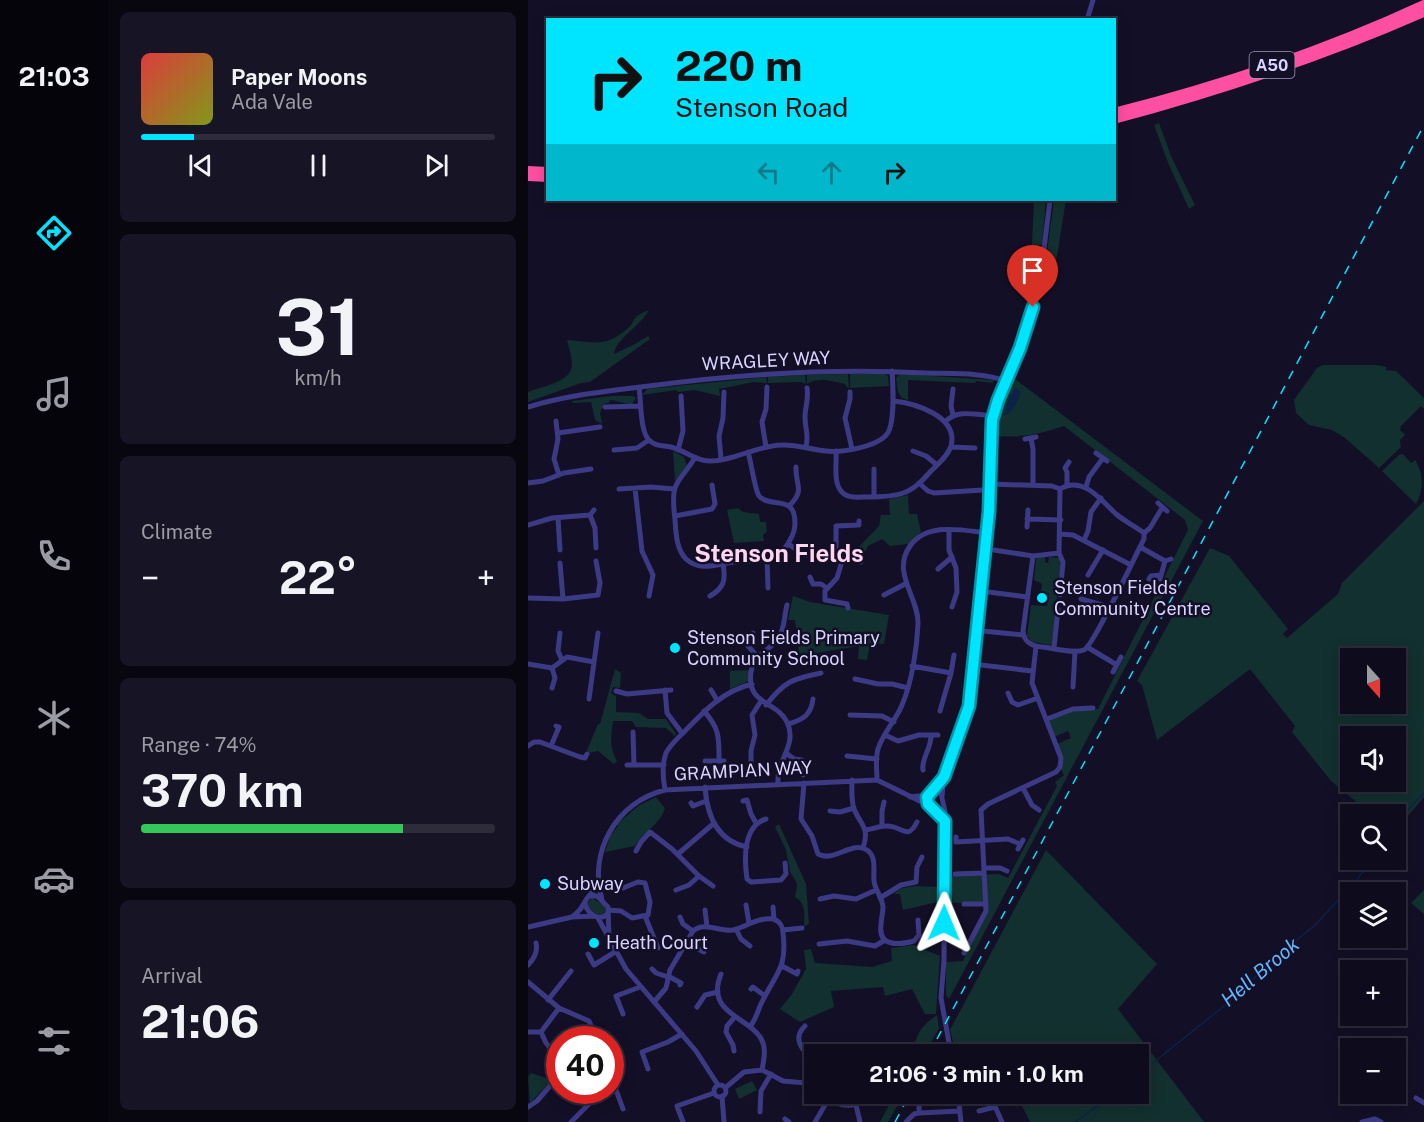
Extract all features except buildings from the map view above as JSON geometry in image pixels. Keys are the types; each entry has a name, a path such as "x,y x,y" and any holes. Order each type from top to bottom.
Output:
{"highway":[{"name":"A50","path":"1116,111 1238,77 1328,45 1424,4"},
{"name":"A50","path":"1116,119 1269,74 1424,13"},
{"path":"528,170 546,171"},
{"path":"528,177 546,178"}],"street":[{"path":"1088,18 1093,0"},
{"path":"950,1044 941,998 944,960 945,811 942,795 944,777 969,706 974,670 987,533 992,420 1033,307 1042,264 1050,201"},
{"path":"639,387 644,431 649,440 656,445 711,461 766,447 790,444 824,451 836,451 878,441 886,435 890,427 893,401 892,371"},
{"name":"WRAGLEY WAY","path":"528,407 562,397 767,374 892,371 966,375 1006,381"},
{"path":"766,447 762,422 766,409 767,387"},
{"path":"953,389 951,406 953,415"},
{"path":"721,459 719,436 723,418 724,392"},
{"path":"806,447 808,433 805,415 809,392"},
{"path":"850,392 852,399 845,418 852,449"},
{"path":"678,450 683,431 681,396"},
{"path":"836,451 837,481 842,493 851,497 903,493 919,483 951,447 951,435 945,422 917,406 893,401"},
{"path":"605,407 613,404 641,406"},
{"path":"945,422 953,415 977,417 985,415"},
{"path":"556,421 558,443 554,459 559,475"},
{"path":"558,433 595,425"},
{"path":"1031,438 1034,449 1033,485"},
{"path":"618,447 637,448 649,440"},
{"path":"951,447 968,445 975,448"},
{"path":"913,451 937,465"},
{"path":"695,457 674,489 679,547 685,558 702,566 720,565 767,559 776,555 788,544 795,525 794,513 789,506 782,502 766,501 759,496 748,452"},
{"path":"1086,487 1089,477 1105,460 1096,453"},
{"path":"1067,486 1065,468 1069,462"},
{"path":"528,483 587,471"},
{"path":"789,506 799,494 800,486 795,471"},
{"path":"874,497 876,474"},
{"path":"919,483 928,492 934,493 979,488"},
{"path":"990,484 1052,486 1060,489 1067,486 1086,487 1116,513 1144,532"},
{"path":"675,516 710,510 717,496 712,485"},
{"path":"624,487 674,489"},
{"path":"635,488 638,531 643,553 653,575 649,595"},
{"path":"1060,489 1059,553 1063,558 1060,595"},
{"path":"1084,540 1091,512 1101,498"},
{"path":"1144,532 1150,528 1162,507"},
{"path":"1027,527 1028,510"},
{"path":"528,525 592,513 596,548"},
{"path":"558,518 557,543 560,550"},
{"path":"1027,519 1060,520"},
{"path":"836,556 836,526 859,525 859,521"},
{"path":"877,780 878,750 894,722 908,688 917,632 918,612 905,584 903,564 912,544 928,532 949,530 987,533"},
{"path":"949,530 948,546 956,568 957,592 952,607"},
{"path":"1087,648 1144,539 1144,532"},
{"path":"1060,534 1073,535 1131,565"},
{"path":"788,544 806,555 836,556 861,563"},
{"path":"710,596 724,583 725,578 716,545"},
{"path":"1140,547 1168,560 1160,577 1151,576 1149,579"},
{"path":"994,549 1033,555 1059,553"},
{"path":"1088,575 1103,550"},
{"path":"1023,635 1033,555"},
{"path":"938,569 952,557"},
{"path":"843,558 837,578 827,588 825,600 848,604"},
{"path":"767,559 771,578 768,588"},
{"path":"560,562 564,599"},
{"path":"528,598 564,599 601,595 598,565"},
{"path":"810,577 813,584 821,584 827,588"},
{"path":"884,595 905,584"},
{"path":"980,591 1027,597"},
{"path":"1081,599 1109,607"},
{"path":"778,784 779,768 791,738 789,724 783,715 764,703 755,693 751,671 757,656 774,643 788,605"},
{"path":"1054,648 1058,609"},
{"path":"983,631 992,629 1023,635 1029,643 1036,646 1075,651 1087,648 1117,665"},
{"path":"560,633 558,651 562,660"},
{"path":"588,699 598,633"},
{"path":"753,633 748,646 757,656"},
{"path":"964,948 985,915 982,809 1056,772 1061,764 1061,758 1032,683 1036,646"},
{"path":"1071,684 1075,651"},
{"path":"940,711 947,699 954,655"},
{"path":"1113,672 1121,657"},
{"path":"528,664 552,668 562,660 569,658 594,662"},
{"path":"981,665 1032,671"},
{"path":"912,666 951,673"},
{"path":"552,668 555,678 552,688"},
{"path":"751,763 755,735 752,715 787,683 794,679 817,675"},
{"path":"855,680 908,688"},
{"path":"665,790 664,765 669,748 717,700 752,684"},
{"path":"616,691 627,694 668,690 667,713 682,733"},
{"path":"711,690 717,700"},
{"path":"1008,693 1012,702 1018,705 1038,698"},
{"path":"789,724 809,718 813,699"},
{"path":"1047,719 1073,709 1089,710"},
{"path":"704,711 713,720 718,732 721,761 705,761"},
{"path":"850,715 864,719 882,716 894,722"},
{"path":"551,746 559,727 556,726"},
{"path":"633,732 630,742 630,765 664,765"},
{"path":"885,735 898,741 919,735 935,735 929,752 922,762 923,770"},
{"path":"529,748 534,742 540,742 587,758"},
{"path":"786,753 794,759 805,759 803,775"},
{"path":"847,756 877,759"},
{"path":"944,777 930,793 927,801 945,821"},
{"path":"852,780 854,808 866,830 863,848"},
{"name":"GRAMPIAN WAY","path":"591,896 598,884 603,849 616,821 634,803 648,795 665,790 877,780 932,807"},
{"path":"804,783 801,819 812,836 818,854 828,856 863,848 874,860 873,875 883,908 880,930 885,940 893,945 914,941 919,935 916,924"},
{"path":"705,787 708,814 714,824 727,839 747,847"},
{"path":"1023,788 1032,805 1039,810"},
{"path":"909,797 937,792 942,795"},
{"path":"691,803 693,806 706,801"},
{"path":"743,801 747,801 756,823"},
{"path":"882,826 881,815 884,802"},
{"path":"932,807 940,806 942,803"},
{"path":"830,811 840,812 854,808"},
{"path":"766,819 756,823 750,831 747,847 746,876 748,883 777,881 788,877 785,863"},
{"path":"866,830 894,826 906,832 915,830 917,822"},
{"path":"678,854 714,824"},
{"path":"636,851 650,832 678,854 699,876 709,879 713,886"},
{"path":"956,837 956,842 1008,839 1020,844"},
{"path":"880,898 901,885 916,882 918,859"},
{"path":"955,874 1000,868 1007,871"},
{"path":"643,882 644,875"},
{"path":"676,890 689,885 699,876"},
{"path":"623,888 643,882"},
{"path":"528,927 572,917 603,918 608,912 621,910 630,918 645,916 650,912 650,902 647,885 643,882"},
{"name":"GRAMPIAN WAY","path":"598,884 602,900"},
{"path":"820,899 834,896 856,899 876,890"},
{"path":"572,917 585,904 586,899 597,896 602,900 608,912 609,939"},
{"path":"585,904 596,917 615,952 640,987 682,1034 718,1085 725,1088"},
{"path":"746,904 749,923"},
{"path":"964,904 986,904"},
{"path":"750,1027 785,957 783,930 774,919 773,907"},
{"path":"705,910 707,927"},
{"path":"645,916 658,948"},
{"path":"680,917 683,924 693,932"},
{"path":"654,1002 664,991 668,977 686,943 693,932 701,926 721,930 736,929 749,923 774,919"},
{"path":"783,930 802,928"},
{"path":"736,929 741,939 750,946"},
{"path":"819,944 828,945 847,941 875,946 885,940"},
{"path":"528,965 535,957 536,943"},
{"path":"686,943 704,952"},
{"path":"588,954 594,965 615,952"},
{"path":"782,966 797,974 798,971"},
{"path":"652,969 656,973 681,983 680,986"},
{"path":"548,1000 571,971"},
{"path":"721,974 718,992 724,1007 734,1018 750,1027 763,1043 765,1054 762,1070"},
{"path":"528,982 559,1008 589,1021 591,1026"},
{"path":"623,1014 616,995 640,987"},
{"path":"751,989 753,987 765,996"},
{"path":"697,1007 705,994 718,992"},
{"path":"541,1032 559,1008"},
{"path":"734,1018 727,1026 726,1032 734,1051"},
{"path":"804,1050 799,1034 805,1026"},
{"path":"528,1032 541,1032"},
{"path":"541,1032 546,1043"},
{"path":"648,1069 641,1050 668,1042 682,1034"},
{"path":"724,1122 722,1096 725,1088 744,1072 762,1070 783,1082 804,1083"},
{"path":"763,1109 761,1091 771,1074"},
{"path":"714,1093 718,1085"},
{"path":"571,1122 592,1101 616,1090 623,1109"},
{"path":"528,1107 546,1091"},
{"path":"714,1093 722,1096"},
{"path":"683,1122 677,1106 714,1093"},
{"path":"1416,1098 1424,1103"},
{"path":"815,1122 826,1104"},
{"path":"842,1104 856,1105 860,1122"},
{"path":"919,1104 919,1113"},
{"path":"959,1104 961,1122"},
{"path":"979,1111 994,1104 1002,1122"},
{"path":"906,1122 914,1114 960,1111"},
{"path":"1362,1122 1375,1119 1381,1122"}],"green space":[{"path":"1159,123 1171,156 1195,205 1189,209 1154,125"},
{"path":"1034,201 1046,201 1042,245 1032,245"},
{"path":"1054,201 1066,201 1057,256 1050,282 1044,274"},
{"path":"649,310 619,343 614,354 648,336 650,339 590,382 581,383 528,402 528,392 561,380 571,371 572,362 567,340 600,342 613,339 629,327 637,316"},
{"path":"1323,365 1386,367 1386,370 1396,371 1424,398 1424,409 1421,406 1401,426 1400,430 1405,435 1400,440 1401,447 1379,468 1345,438 1332,430 1309,425 1296,413 1294,400 1317,368"},
{"path":"848,374 849,390 845,384 826,380 816,380 807,384 807,375"},
{"path":"850,374 884,374 888,376 889,386 850,388"},
{"path":"900,374 994,380 993,383 976,381 975,383 908,380 908,400 901,397 898,392 896,378"},
{"path":"805,375 806,384 801,382 768,383 768,377"},
{"path":"1011,376 1203,521 949,999 946,995 946,962 963,961 987,902 947,903 948,876 999,874 1008,878 1057,786 1055,782 1064,775 1061,770 1063,757 1057,744 1071,738 1068,731 1054,737 1048,720 1072,711 1098,709 1188,530 1185,520 1064,426 1031,435 996,436 996,417"},
{"path":"766,377 767,383 753,382 719,389 720,396 694,390 642,395 647,389"},
{"path":"612,396 636,398 632,404 610,400 609,403 604,404 600,413 603,428 602,424 595,420 591,402 573,403 572,401"},
{"path":"673,451 684,457 687,466 675,481"},
{"path":"1403,454 1411,463 1415,460 1420,470 1422,487 1416,504 1382,471"},
{"path":"908,495 909,514 917,514 921,532 908,544 890,546 882,539 868,546 864,554 856,559 849,557 879,526 881,515 890,515 889,499"},
{"path":"1424,501 1424,797 1406,818 1406,804 1359,804 1344,792 1406,792 1406,726 1340,726 1340,788 1331,781 1292,732 1295,726 1250,669 1157,740 1142,685 1137,681 1210,548 1229,556 1288,629 1283,634 1287,638 1338,594 1342,583"},
{"path":"738,508 743,512 759,514 760,522 766,522 767,532 763,535 764,541 734,543 727,510"},
{"path":"1045,557 1045,562 1048,563 1049,557 1061,558 1052,645 1032,642 1027,636 1031,605 1047,606 1049,593 1041,592 1042,584 1034,580 1036,559"},
{"path":"793,596 810,602 889,615 884,644 870,643 867,660 858,659 859,646 799,656 795,620 788,620"},
{"path":"615,669 621,673 620,688 613,687 611,693 616,696 616,712 639,713 648,719 666,719 676,734 675,736 666,728 636,727 632,721 613,721 611,737 617,761 614,764 598,751 589,753 587,750 600,724"},
{"path":"749,670 749,681 730,689 730,671"},
{"path":"656,797 665,808 663,813 635,846 605,852 617,824 638,806"},
{"path":"779,824 806,884 809,924 804,927 803,906 795,897 796,881 790,872 786,850 775,827"},
{"path":"1046,850 1157,964 1118,1009 1145,1044 954,1044 950,1030"},
{"path":"937,887 937,902 903,910 900,894 893,894 902,888"},
{"path":"1424,890 1424,914 1411,903"},
{"path":"592,898 605,906 606,911 602,915 595,913 589,907 587,903"},
{"path":"914,945 940,956 936,1014 925,1014 912,989 885,996 883,987 831,991 834,1007 800,1022 780,1009 792,994 806,969 804,950 811,949 815,963 872,967 892,961 891,948"},
{"path":"937,1015 939,1028 930,1044 914,1044 922,1028"},
{"path":"1149,1050 1204,1122 1030,1122 1021,1104 1149,1104"},
{"path":"531,1073 546,1078 546,1086 530,1103 528,1077"},
{"path":"752,1081 757,1090 739,1099 735,1089"},
{"path":"890,1104 898,1104 888,1122 880,1122"}],"water":[{"path":"1015,388 1021,392 1020,395 1013,409 1004,416 1009,398"}],"waterway":[{"name":"Hell Brook","path":"1406,812 1424,793"},
{"name":"Hell Brook","path":"1149,1066 1229,1002 1315,925 1364,870"},
{"name":"Hell Brook","path":"1075,1122 1100,1104"}],"railway":[{"path":"934,1044 1424,125"},
{"path":"895,1122 905,1104"}],"place":[{"name":"Stenson Fields Community Centre","path":"1042,598"},
{"name":"Stenson Fields Primary Community School","path":"675,648"},
{"name":"Subway","path":"545,884"},
{"name":"Heath Court","path":"594,943"}],"district":[{"name":"Stenson Fields","path":"779,554"}],"route":[{"path":"944,923 945,821 928,804 927,797 944,777 969,706 989,511 992,420 1033,307"}]}
